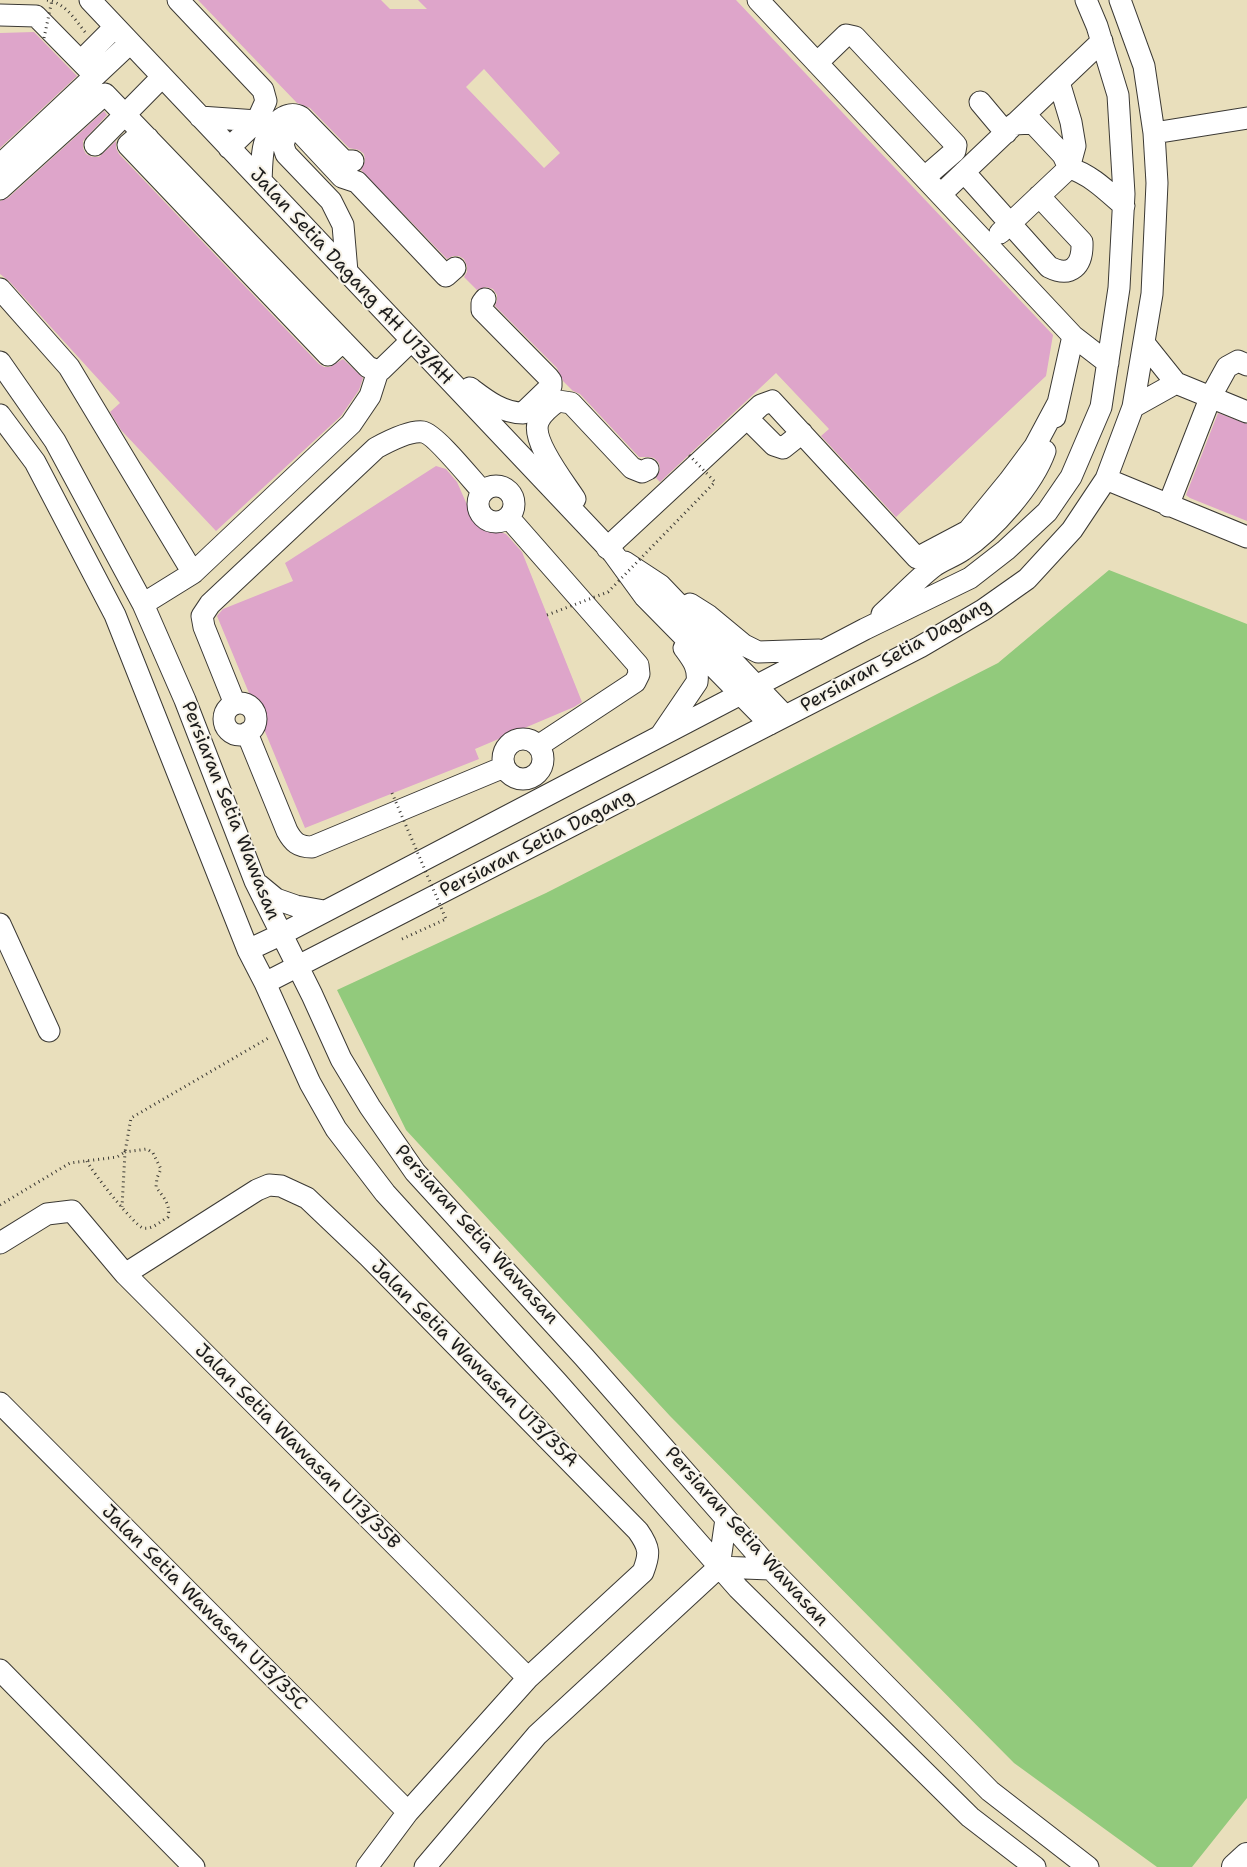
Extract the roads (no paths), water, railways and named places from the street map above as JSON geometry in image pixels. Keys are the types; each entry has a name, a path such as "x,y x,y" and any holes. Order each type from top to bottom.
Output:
{"main road":[{"path":"1235,1867 1247,1857"},
{"path":"1241,1867 1247,1857"}],"street":[{"name":"Jalan Setia Dagang AH U13/AH","path":"90,0 610,551 655,593 777,720"},
{"path":"178,0 264,90 266,101 257,122 229,148"},
{"path":"758,0 1073,336 1108,363"},
{"name":"Persiaran Setia Dagang","path":"248,950 865,629 970,578 1006,550 1047,512 1071,477 1101,406 1119,288 1124,194 1118,95 1102,41 1086,0"},
{"name":"Persiaran Setia Dagang","path":"265,983 920,647 983,610 1027,578 1072,530 1106,479 1133,406 1152,285 1157,183 1154,133 1144,66 1120,0"},
{"path":"0,15 36,16 82,62"},
{"path":"0,165 82,62 115,27"},
{"path":"817,63 846,35 855,37 956,144 955,151 925,178"},
{"path":"941,194 1102,41"},
{"path":"82,62 130,43"},
{"path":"95,145 162,77"},
{"path":"988,244 1068,168 1075,146 1071,122 1059,82"},
{"path":"0,190 105,94 148,138 135,139 128,145 328,355 343,341 371,370 378,371 412,340 488,402 515,413 523,413 532,407 551,386 551,381 482,310 482,303 485,299"},
{"path":"980,102 1010,128"},
{"path":"261,181 266,138 282,117 289,114 295,113 301,117 344,161 353,161"},
{"path":"200,116 257,122"},
{"path":"1154,133 1247,118"},
{"path":"1010,128 1033,123 1063,155 1068,168"},
{"path":"347,272 343,225 332,200 286,154 283,145 286,135 295,130 301,133 342,177 357,182 446,276 455,268"},
{"path":"1068,168 1079,171 1099,184 1124,206"},
{"path":"964,172 1049,268 1059,272 1068,272 1077,265 1083,254 1082,242 1039,196"},
{"path":"0,289 68,367 193,573"},
{"path":"865,629 934,566 962,551 984,534 1010,508 1044,454 1073,336"},
{"path":"1144,343 1176,383 1247,412"},
{"name":"Persiaran Setia Wawasan","path":"0,362 55,441 143,604 185,700 255,881 280,935 312,995 341,1059 370,1107 415,1172 584,1356 770,1569 990,1791 1088,1867"},
{"path":"1168,506 1210,396 1227,366 1238,362 1247,365"},
{"path":"143,604 193,573 351,424 370,396 378,371"},
{"path":"1133,406 1176,383"},
{"path":"648,469 642,472 632,468 570,403 558,401 538,421 537,431 540,442 610,551 761,405 772,401 916,558 968,531 1035,446 1058,403"},
{"name":"Persiaran Setia Wawasan","path":"0,415 35,462 115,615 248,950 310,1083 336,1129 355,1156 738,1588 970,1817 1035,1867"},
{"path":"747,418 774,445 783,448 802,433"},
{"path":"483,492 437,441 425,432 416,432 388,441 376,448 210,604 202,616 235,721 287,831 293,841 302,847 312,847 504,767"},
{"path":"520,455 509,492 515,508 509,518 497,523 481,515 478,503 483,492 493,486 509,492 531,487 549,486"},
{"path":"1106,479 1247,537"},
{"path":"509,518 638,665 639,674 635,682 538,746"},
{"path":"655,593 709,616 744,646 758,652 827,649"},
{"path":"655,593 694,661 698,672 697,682 660,736"},
{"path":"185,700 205,720 235,721"},
{"path":"215,777 214,746 235,721"},
{"path":"528,739 538,746 543,759 538,771 533,776 520,779 508,772 504,767 503,754 509,744 515,740 528,739"},
{"path":"255,881 276,900 324,911"},
{"path":"0,924 48,1031"},
{"path":"312,995 320,967 337,947"},
{"name":"Jalan Setia Wawasan U13/35A","path":"125,1274 257,1190 269,1185 281,1186 307,1198 383,1271 638,1531 647,1544 648,1558 643,1572 528,1678"},
{"name":"Jalan Setia Wawasan U13/35B","path":"0,1243 47,1214 72,1211 125,1274 528,1678"},
{"name":"Jalan Setia Wawasan U13/35C","path":"0,1403 408,1812"},
{"path":"425,1867 537,1735 719,1567 726,1519"},
{"path":"719,1567 770,1569"},
{"path":"0,1670 194,1867"},
{"path":"367,1867 408,1812 528,1678"}]}
